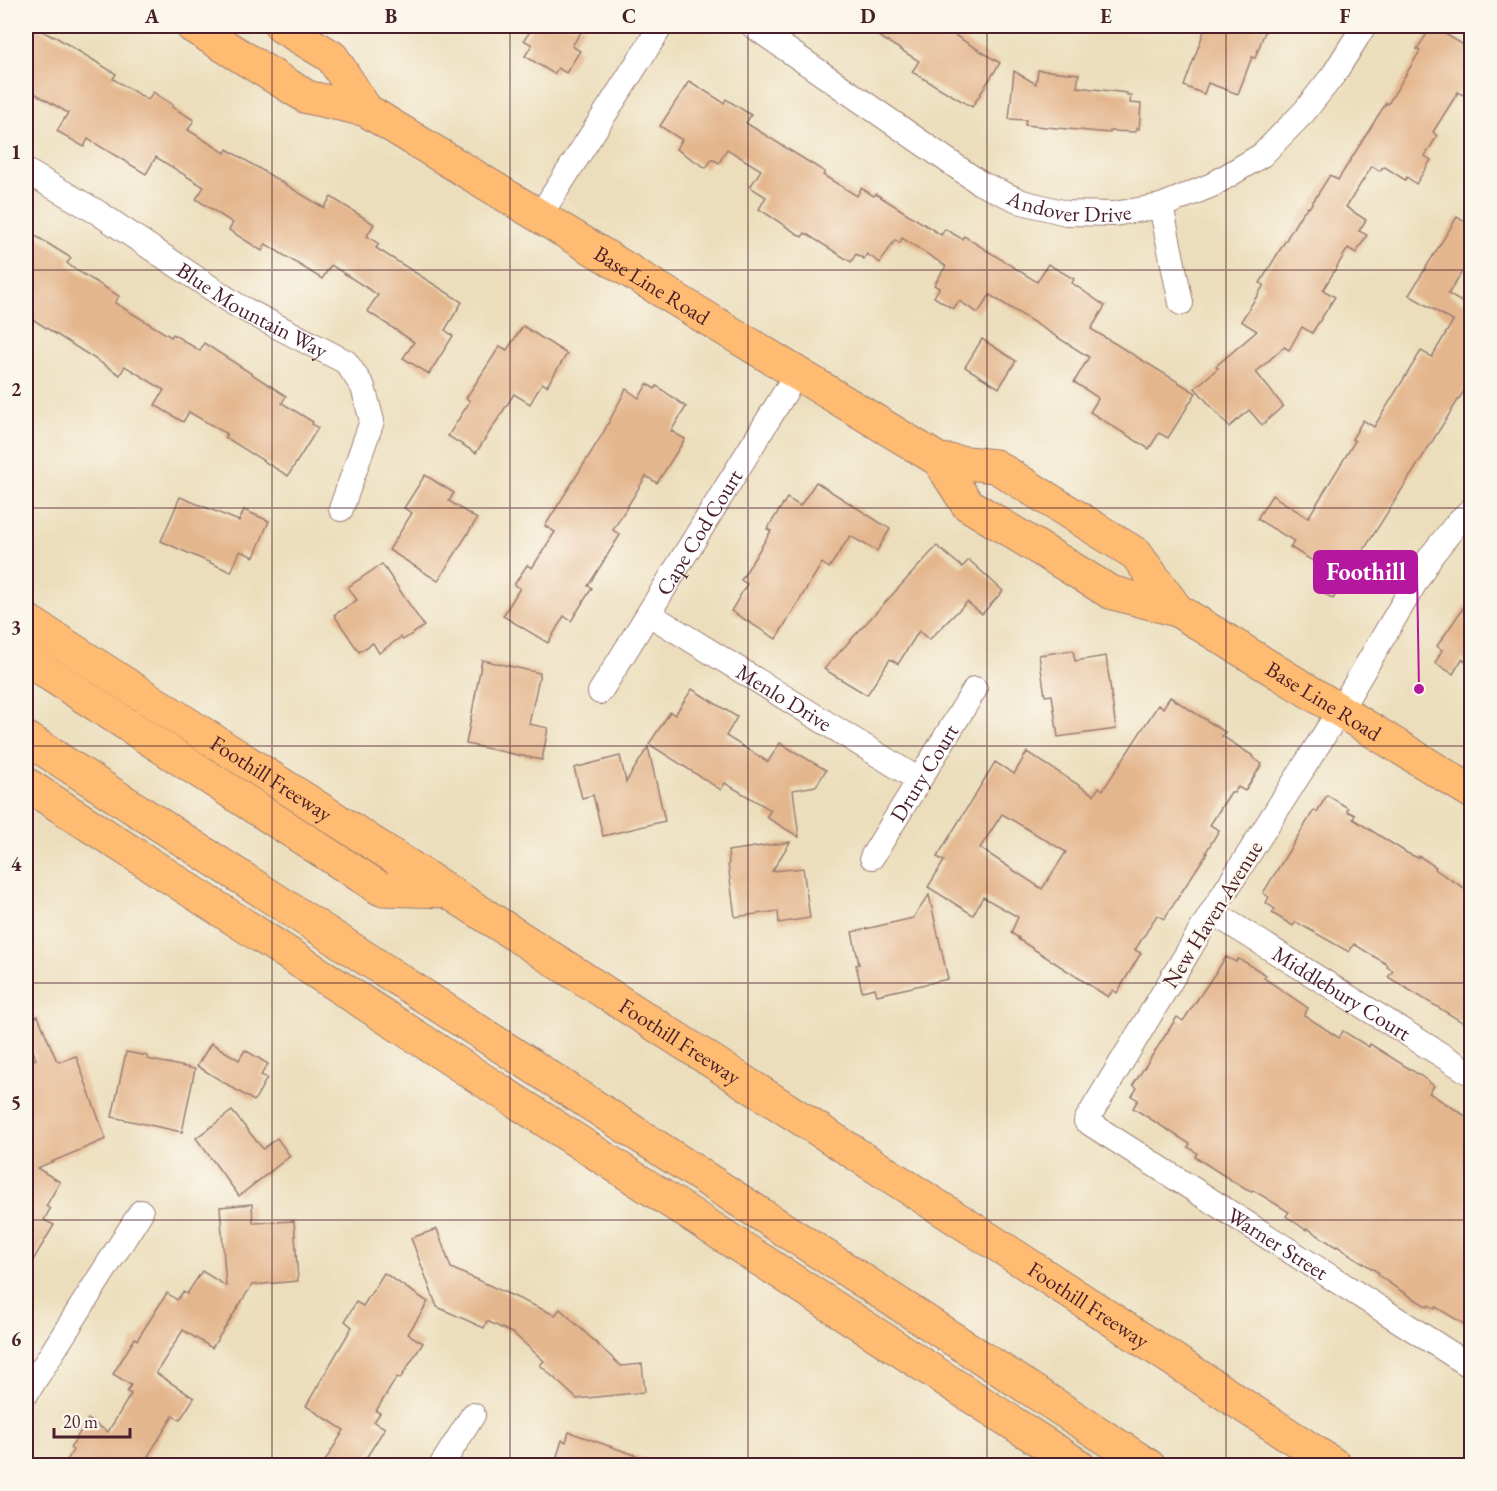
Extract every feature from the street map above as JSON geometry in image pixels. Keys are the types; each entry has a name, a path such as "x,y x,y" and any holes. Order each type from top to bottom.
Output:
{"main road":[{"name":"Base Line Road","path":"192,26 307,97 366,110 939,460 994,466 1136,554 1177,610"},
{"name":"Base Line Road","path":"281,26 332,57 366,110"},
{"name":"Base Line Road","path":"939,460 967,504 1110,592 1177,610 1472,792"},
{"name":"Foothill Freeway","path":"26,620 1007,1251 1336,1466"},
{"path":"26,659 381,889 448,891"},
{"path":"26,738 1149,1466"},
{"path":"26,784 1079,1466"}],"street":[{"path":"539,217 661,26"},
{"name":"Andover Drive","path":"753,26 980,183 1011,197 1066,213 1114,214 1161,206 1212,185 1262,155 1304,112 1334,74 1364,26"},
{"name":"Blue Mountain Way","path":"26,171 97,212 238,306 346,362 363,387 372,421 341,508"},
{"path":"1161,206 1181,303"},
{"name":"Cape Cod Court","path":"600,692 796,373"},
{"name":"New Haven Avenue","path":"1086,1121 1212,912 1340,710 1431,556 1458,522 1472,509"},
{"name":"Menlo Drive","path":"649,614 919,780"},
{"name":"Drury Court","path":"872,857 975,689"},
{"name":"Middlebury Court","path":"1212,912 1472,1074"},
{"name":"Warner Street","path":"1086,1121 1472,1367"},
{"path":"26,1394 141,1212"},
{"path":"441,1466 473,1415"}],"building":[{"path":"26,26 33,26 54,36 116,74 113,79 148,100 153,92 194,120 188,130 225,153 227,149 324,208 331,197 374,224 367,236 379,244 376,248 462,302 445,330 453,336 429,374 403,358 414,342 367,311 378,295 331,265 322,279 266,244 262,251 229,230 233,223 196,199 204,187 156,157 146,174 88,139 84,147 57,131 68,113 26,88"},
{"path":"534,26 585,26 572,46 580,51 566,73 558,68 554,74 525,56 532,45 524,40"},
{"path":"862,26 940,26 1000,63 972,107 912,72 919,61"},
{"path":"1206,26 1267,26 1238,94 1208,83 1204,94 1184,86"},
{"path":"1432,26 1472,50 1472,100 1458,92 1433,132 1437,136 1425,156 1431,160 1416,184 1407,177 1405,180 1385,167 1380,171 1372,166 1346,207 1366,220 1359,231 1367,235 1356,253 1348,248 1323,290 1335,297 1312,333 1302,327 1289,350 1284,347 1256,372 1283,406 1262,425 1249,410 1229,427 1195,388 1218,368 1216,366 1257,331 1241,321 1264,285 1260,283 1302,213 1309,208 1330,175 1338,180 1386,103 1388,104 1420,51 1417,49"},
{"path":"1038,70 1079,74 1077,87 1131,95 1130,103 1141,104 1139,129 1136,128 1136,132 1110,131 1110,133 1025,125 1026,120 1009,119 1014,71 1036,84"},
{"path":"689,81 724,103 726,99 751,115 746,123 825,172 823,175 857,196 861,188 874,196 876,194 941,235 945,229 962,239 964,236 1037,282 1048,264 1074,279 1072,283 1105,306 1091,329 1196,393 1168,438 1159,433 1149,449 1090,412 1097,397 1074,382 1089,357 990,295 978,313 959,301 953,309 934,297 939,288 934,285 946,266 902,238 900,243 895,240 880,263 867,254 864,259 856,254 851,262 805,233 802,237 759,209 766,197 750,187 761,170 727,149 719,163 712,159 706,168 676,149 682,140 660,126"},
{"path":"1457,217 1472,226 1472,256 1448,294 1463,303 1472,289 1472,378 1333,599 1314,587 1326,569 1290,547 1294,541 1257,519 1272,495 1308,518 1355,441 1352,439 1363,420 1374,427 1421,351 1432,357 1453,321 1409,295"},
{"path":"26,230 71,258 67,263 73,268 119,296 115,303 171,337 173,334 200,351 204,343 286,396 282,403 313,422 312,424 318,428 288,476 225,437 227,434 189,412 183,422 155,405 164,390 125,366 120,375 26,315"},
{"path":"523,326 567,354 547,386 542,383 530,404 514,394 476,453 448,436 470,401 466,398 500,346 507,350"},
{"path":"982,339 1016,361 999,388 965,367"},
{"path":"647,384 655,389 657,386 686,407 671,431 685,439 657,483 646,476 613,530 620,535 588,586 592,588 571,621 564,616 548,643 503,616 520,588 514,585 527,565 532,568 555,532 545,526 602,435 626,389 639,398"},
{"path":"425,475 454,493 449,501 477,519 438,581 389,550 412,513 404,508"},
{"path":"816,482 890,529 877,551 850,536 829,568 822,563 776,639 731,611 747,584 741,580 771,531 767,529 787,498 800,506"},
{"path":"180,497 239,521 244,510 269,521 254,557 240,551 231,572 161,541"},
{"path":"937,546 962,567 969,560 1003,591 982,614 967,602 929,640 919,631 898,664 890,659 867,695 824,669"},
{"path":"382,564 424,626 403,640 401,637 379,653 373,643 359,652 334,615 357,600 348,587"},
{"path":"1472,595 1472,665 1462,659 1453,674 1435,663 1442,650 1437,646"},
{"path":"1073,650 1075,661 1106,656 1116,729 1058,737 1052,695 1045,696 1039,655"},
{"path":"482,660 540,673 529,724 548,728 542,760 466,744"},
{"path":"692,689 737,717 726,736 768,762 780,743 826,770 816,786 793,790 799,837 766,817 771,810 725,783 721,790 649,744 670,712 675,715"},
{"path":"1170,697 1225,732 1222,736 1262,764 1245,791 1238,787 1234,793 1231,792 1210,825 1219,830 1207,853 1164,919 1157,915 1135,950 1141,953 1117,993 1113,990 1108,997 1018,939 1011,933 1018,917 983,897 973,915 928,887 944,861 937,857 995,762 1014,774 1027,752 1094,795 1099,787 1103,790 1158,705 1163,708","holes":["1002,814 1066,852 1042,889 980,848"]},
{"path":"648,747 665,821 603,836 593,795 582,798 574,768 620,756 626,782"},
{"path":"1327,795 1348,808 1347,811 1355,815 1353,819 1407,853 1418,858 1419,856 1472,893 1472,1028 1388,977 1393,971 1387,967 1388,965 1354,944 1349,952 1296,922 1293,926 1272,913 1275,909 1266,903 1269,897 1263,893 1314,810 1317,812"},
{"path":"790,842 772,871 803,868 810,918 779,923 778,911 735,917 728,851"},
{"path":"929,895 948,979 877,995 875,988 862,991 852,932 913,918"},
{"path":"1226,957 1236,962 1238,959 1245,962 1266,975 1264,978 1308,1008 1304,1015 1339,1038 1343,1031 1369,1047 1370,1044 1421,1076 1434,1086 1429,1093 1472,1120 1472,1329 1436,1307 1435,1309 1429,1305 1428,1307 1337,1246 1307,1228 1306,1230 1286,1216 1289,1212 1253,1190 1252,1192 1245,1189 1195,1157 1197,1153 1188,1147 1190,1144 1133,1108 1138,1100 1132,1096 1137,1088 1133,1085 1177,1017 1183,1021"},
{"path":"38,1016 56,1059 59,1062 76,1056 106,1139 37,1168 60,1182 46,1206 50,1209 44,1220 54,1225 26,1272 26,1064 36,1059 26,1030 26,1021"},
{"path":"211,1043 239,1060 245,1050 268,1064 261,1075 267,1078 254,1101 197,1066"},
{"path":"126,1052 195,1069 182,1132 112,1117"},
{"path":"232,1111 263,1149 277,1138 290,1156 239,1196 196,1138"},
{"path":"252,1204 253,1223 294,1221 298,1281 252,1285 212,1348 183,1330 156,1373 194,1398 180,1420 173,1416 142,1466 64,1466 73,1450 70,1448 88,1419 108,1432 131,1394 127,1392 131,1385 113,1374 167,1293 177,1300 183,1292 187,1294 202,1271 226,1286 220,1207"},
{"path":"437,1229 451,1268 555,1315 560,1309 621,1366 642,1364 645,1392 577,1399 540,1365 544,1361 514,1334 487,1321 484,1328 437,1307 411,1238"},
{"path":"384,1273 428,1302 408,1334 423,1343 400,1379 397,1377 376,1411 380,1413 374,1422 385,1428 361,1466 322,1466 344,1430 306,1406 352,1327 345,1321 356,1302 363,1306"},
{"path":"569,1432 655,1462 655,1466 554,1466 562,1440 566,1442"}],"place":[{"name":"Foothill","path":"1419,689"}]}
